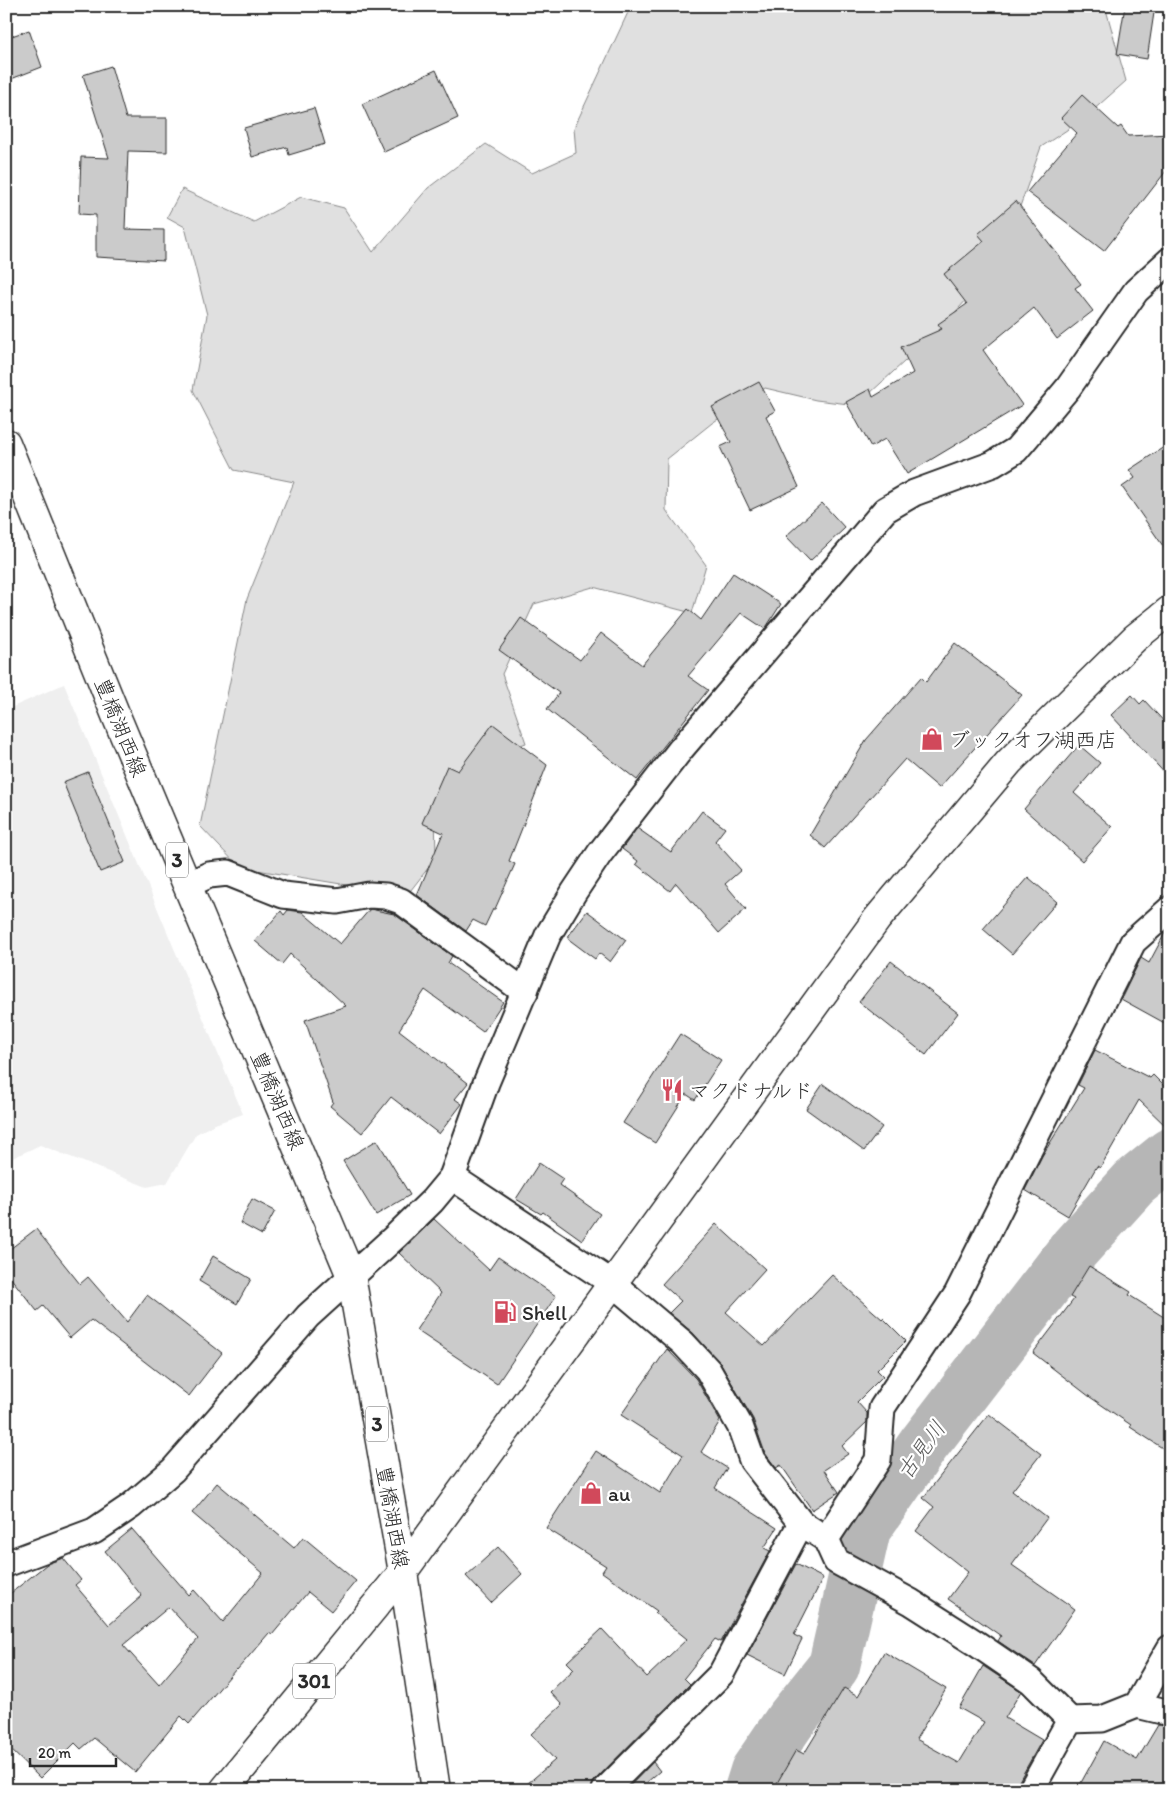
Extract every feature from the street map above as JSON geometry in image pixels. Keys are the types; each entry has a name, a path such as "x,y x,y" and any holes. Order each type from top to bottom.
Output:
{"main road":[{"name":"豊橋湖西線","path":"6,443 187,885 351,1276 403,1572 436,1790"},
{"path":"403,1572 877,919 1009,762 1135,638 1170,610"},
{"name":"301","path":"224,1790 403,1572"}],"street":[{"path":"6,1564 81,1538 131,1506 183,1460 308,1316 396,1236 452,1178 486,1083 548,935 600,853 681,749 871,524 894,503 993,464 1016,450 1068,388 1136,290 1170,260"},
{"path":"187,885 209,876 228,873 283,895 337,901 369,895 386,896 401,901 525,992"},
{"path":"826,1539 878,1460 882,1408 957,1294 1132,942 1170,909"},
{"path":"452,1178 612,1283 683,1343 708,1370 740,1426 752,1460 801,1523 826,1539 836,1561 910,1602 977,1644 1031,1681 1070,1720 1102,1719 1137,1705 1170,1712"},
{"path":"605,1790 721,1674 801,1523"},
{"path":"1137,1705 1170,1648"},
{"path":"1031,1790 1070,1720"}],"shaded area":[{"path":"631,6 1105,6 1126,81 1082,120 1041,147 1011,232 977,288 941,328 857,405 816,400 765,388 712,423 667,459 666,510 706,565 692,613 593,587 534,604 502,674 526,743 468,764 435,811 436,858 407,895 239,867 200,826 247,599 294,482 234,470 193,390 207,315 185,227 167,217 182,189 254,222 301,197 344,208 373,252 428,188 486,144 532,173 576,153 574,128"},
{"path":"64,684 243,1114 215,1124 196,1134 167,1183 147,1187 40,1145 6,1161 6,710"}],"building":[{"path":"1125,6 1155,6 1147,59 1117,54"},
{"path":"29,30 42,67 6,81 6,38"},
{"path":"111,66 126,118 167,118 167,152 128,151 125,229 164,230 164,261 96,257 96,215 79,214 81,157 109,158 83,75"},
{"path":"436,70 458,118 384,152 362,104"},
{"path":"1082,95 1118,128 1121,126 1128,136 1170,134 1170,166 1104,251 1027,192 1077,133 1061,118"},
{"path":"314,108 325,144 289,155 287,147 252,157 244,128"},
{"path":"1016,201 1081,284 1075,288 1093,311 1057,339 1034,308 983,350 1022,405 907,474 885,439 871,447 846,402 870,389 873,397 913,373 901,347 942,329 938,324 967,304 944,274 984,241 978,234"},
{"path":"759,382 775,411 766,416 799,487 750,510 720,447 731,442 712,407"},
{"path":"1170,443 1170,556 1122,487 1135,478 1129,470"},
{"path":"822,503 845,528 810,561 786,536"},
{"path":"733,573 781,604 765,629 741,613 688,676 708,690 637,780 547,709 559,693 499,650 521,618 580,660 601,633 642,665 688,609 701,620"},
{"path":"955,643 1022,695 939,788 905,759 825,848 810,835 866,740 921,677 926,682"},
{"path":"1132,695 1140,704 1144,700 1170,728 1170,779 1111,715"},
{"path":"493,724 547,765 509,861 515,864 495,909 493,909 485,926 473,920 466,931 417,895 443,833 422,823 447,766 458,771"},
{"path":"1079,745 1100,763 1074,793 1112,827 1082,861 1024,809"},
{"path":"88,772 125,862 100,872 63,782"},
{"path":"702,811 725,828 715,841 741,870 725,884 746,909 719,933 676,883 670,891 636,864 638,861 622,849 637,828 671,852"},
{"path":"1028,877 1057,902 1012,954 983,929"},
{"path":"370,909 394,914 452,956 448,963 503,1002 483,1032 425,990 399,1030 468,1083 455,1099 462,1104 439,1134 391,1097 362,1133 330,1106 333,1102 305,1020 346,1006 290,954 282,964 255,941 281,911 284,915 288,910 302,912 340,944"},
{"path":"587,911 626,940 610,962 599,953 595,959 567,938"},
{"path":"1170,928 1170,1026 1121,999 1141,958 1149,963 1165,933"},
{"path":"891,961 958,1013 926,1055 859,1002"},
{"path":"680,1034 721,1060 695,1100 686,1094 655,1143 623,1123"},
{"path":"1095,1050 1150,1078 1153,1075 1170,1092 1170,1130 1139,1100 1100,1168 1097,1166 1068,1216 1025,1190 1042,1156 1084,1088 1078,1085"},
{"path":"823,1084 882,1127 864,1151 806,1109"},
{"path":"377,1140 410,1195 376,1215 343,1161"},
{"path":"539,1163 563,1179 559,1185 600,1214 582,1240 543,1212 541,1214 516,1199"},
{"path":"252,1199 275,1211 262,1235 240,1223"},
{"path":"434,1219 489,1270 498,1257 556,1296 497,1384 416,1330 441,1293 399,1253"},
{"path":"716,1224 765,1269 726,1312 764,1346 832,1275 883,1318 906,1341 877,1370 883,1376 857,1402 867,1413 867,1422 842,1446 848,1454 824,1470 839,1492 812,1510 781,1465 776,1468 765,1453 753,1419 720,1363 693,1333 669,1313 681,1301 662,1284"},
{"path":"36,1229 80,1284 88,1277 127,1322 147,1295 222,1353 189,1396 91,1320 70,1338 43,1306 37,1311 6,1272 6,1252"},
{"path":"213,1256 251,1279 237,1304 199,1281"},
{"path":"1089,1266 1131,1292 1129,1295 1170,1321 1170,1453 1130,1427 1131,1425 1090,1397 1033,1353 1074,1299 1070,1297"},
{"path":"667,1349 696,1379 720,1421 701,1452 727,1468 715,1488 777,1528 764,1548 770,1551 721,1642 715,1639 684,1678 690,1684 595,1780 591,1790 520,1790 555,1760 531,1734 562,1705 550,1692 574,1669 567,1662 602,1629 647,1677 687,1639 655,1613 657,1611 602,1572 606,1566 546,1528 596,1451 660,1493 683,1455 621,1415"},
{"path":"989,1414 1041,1454 1012,1491 1047,1518 1012,1565 1075,1609 1035,1666 998,1641 1001,1636 948,1599 968,1572 916,1531 934,1507 923,1498"},
{"path":"217,1483 294,1548 303,1537 356,1581 331,1611 308,1592 272,1635 269,1633 189,1724 181,1716 135,1772 94,1738 81,1749 75,1743 40,1778 6,1745 6,1597 47,1564 63,1558 81,1580 75,1585 109,1625 142,1596 105,1551 132,1529 189,1595 194,1590 223,1622 263,1573 192,1513","holes":["169,1607 198,1639 159,1685 123,1645"]},
{"path":"498,1547 522,1574 491,1603 466,1576"},
{"path":"796,1564 823,1578 794,1635 802,1639 785,1674 747,1655"},
{"path":"884,1652 946,1689 916,1739 959,1763 984,1722 959,1708 983,1666 1021,1691 1005,1718 1042,1740 1014,1790 773,1790 796,1750 804,1754 844,1688 858,1696"},
{"path":"1158,1725 1170,1727 1170,1771 1159,1790 1077,1790 1104,1741 1137,1760"},
{"path":"653,1762 660,1771 638,1790 626,1790"}],"waterway":[{"name":"古見川","path":"750,1790 756,1771 790,1721 834,1666 865,1529 924,1444 1075,1248 1134,1183 1170,1154"}],"place":[{"name":"ブックオフ湖西店","path":"932,739"},
{"name":"マクドナルド","path":"672,1090"},
{"name":"Shell","path":"505,1312"},
{"name":"au","path":"591,1493"}]}
